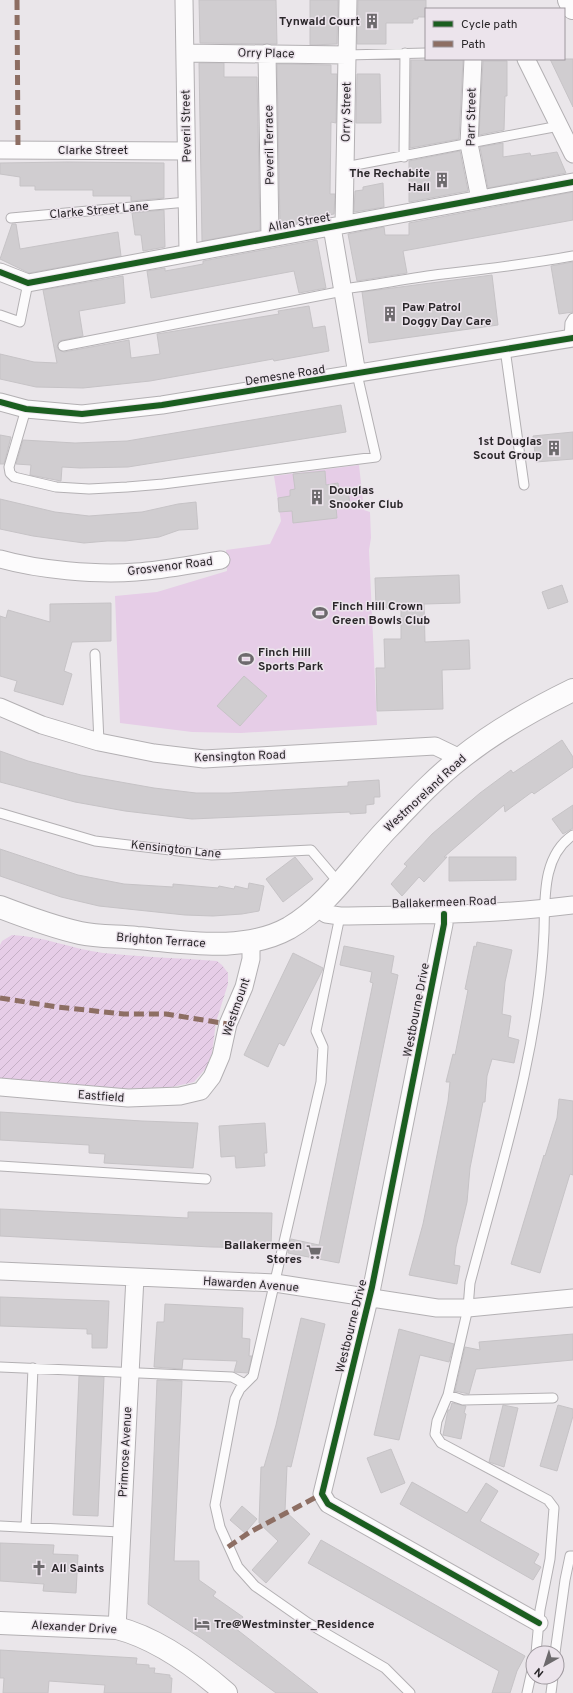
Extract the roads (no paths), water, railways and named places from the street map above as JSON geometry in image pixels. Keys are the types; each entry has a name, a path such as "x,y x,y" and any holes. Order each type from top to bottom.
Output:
{"main road":[{"path":"569,0 573,8"},
{"name":"Westmoreland Road","path":"318,908 388,828 460,758 498,732 573,690"},
{"name":"Brighton Terrace","path":"0,907 36,921 82,933 201,944 251,941 268,936 288,928 318,908"},
{"name":"Alexander Drive","path":"0,1623 117,1628 144,1637 179,1659 226,1693"}],"street":[{"name":"Peveril Street","path":"184,0 188,252"},
{"name":"Orry Street","path":"348,0 345,167 338,226 343,290 357,374"},
{"name":"Orry Place","path":"185,53 347,54"},
{"name":"Peveril Terrace","path":"267,53 270,238"},
{"name":"Parr Street","path":"473,60 469,144 480,199"},
{"path":"526,60 573,154"},
{"name":"Clarke Street","path":"0,150 186,151"},
{"name":"Allan Street","path":"28,283 188,252 338,226 573,182"},
{"path":"0,272 28,283"},
{"name":"Demesne Road","path":"0,402 26,409 82,414 162,405 571,339"},
{"name":"Grosvenor Road","path":"0,559 14,563 76,572 136,572 221,560"},
{"name":"Kensington Road","path":"0,707 42,725 99,742 154,753 204,759 435,746 460,758"},
{"name":"Ballakermeen Road","path":"318,908 326,914 340,916 444,914 545,909 573,905"},
{"name":"Westbourne Drive","path":"444,914 444,924 369,1298 322,1494 328,1504 538,1623"},
{"name":"Westmount","path":"201,1091 212,1077 221,1056 228,1024 244,987 251,959 251,941"},
{"name":"Eastfield","path":"0,1087 128,1098 180,1096 201,1091"},
{"name":"Hawarden Avenue","path":"0,1271 275,1283 437,1308 468,1308 573,1298"},
{"name":"Primrose Avenue","path":"117,1628 120,1532 135,1277"}],"lane":[{"path":"404,157 405,53"},
{"path":"347,54 425,53"},
{"path":"345,167 404,157 559,126"},
{"name":"Clarke Street Lane","path":"11,218 187,202"},
{"path":"63,346 343,290 442,274 573,256"},
{"path":"0,315 20,322 28,283"},
{"path":"571,339 570,323 573,318"},
{"path":"505,349 524,485"},
{"path":"26,409 10,467 10,473 14,476 56,487 89,489 163,484 376,457 357,374"},
{"path":"95,654 99,742"},
{"name":"Kensington Lane","path":"0,813 95,840 212,855 311,850 339,884"},
{"path":"537,1645 538,1623 550,1559 554,1508 548,1500 441,1443 435,1434 437,1421 448,1395 468,1308 470,1283 520,1092 534,1020 543,959 548,871 558,848 573,835"},
{"path":"340,916 316,1031 323,1047 321,1082 253,1376 240,1389 236,1399 215,1505 220,1527 238,1567 255,1586 308,1623 385,1668 410,1693"},
{"path":"0,1166 206,1179"},
{"path":"0,1367 232,1377 245,1384"},
{"path":"26,1527 33,1368"},
{"path":"448,1395 463,1400 553,1398"},
{"path":"0,1526 120,1532"},
{"path":"556,1645 565,1580 570,1556 573,1556"}],"place":[{"name":"Tynwald Court","path":"372,21"},
{"name":"The Rechabite Hall","path":"442,180"},
{"name":"Paw Patrol Doggy Day Care","path":"390,314"},
{"name":"1st Douglas Scout Group","path":"554,448"},
{"name":"Douglas Snooker Club","path":"317,497"},
{"name":"Finch Hill Crown Green Bowls Club","path":"320,613"},
{"name":"Finch Hill Sports Park","path":"246,659"},
{"name":"Ballakermeen Stores","path":"314,1252"},
{"name":"All Saints","path":"39,1568"},
{"name":"Tre@Westminster_Residence","path":"202,1624"}]}
